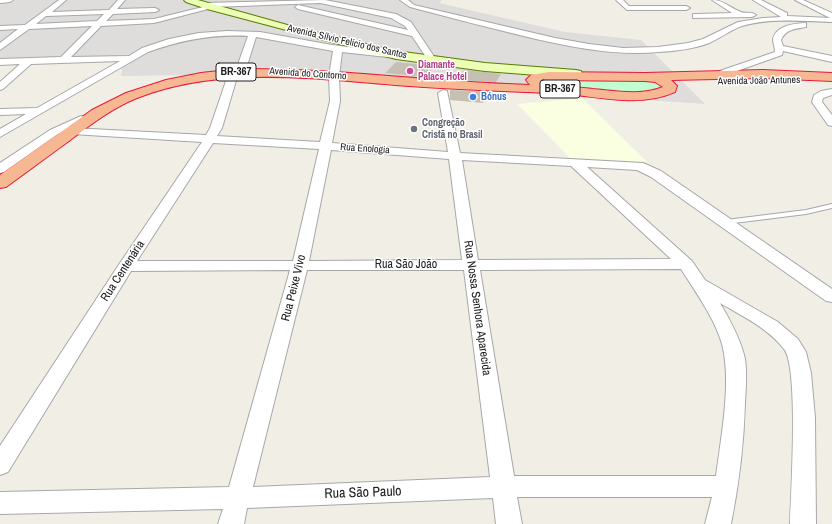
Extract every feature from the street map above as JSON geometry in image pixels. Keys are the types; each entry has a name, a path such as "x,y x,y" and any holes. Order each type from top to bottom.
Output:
{"highway":[{"name":"Avenida do Contorno","path":"0,183 97,113 130,96 160,86 203,76 237,72 278,72 425,83 451,89 502,89"},
{"name":"BR-367","path":"502,89 542,76 714,76 763,74 832,77"},
{"name":"BR-367","path":"502,89 554,89 634,97 662,93 670,89 668,83 656,78 645,76"},
{"name":"BR-367","path":"533,80 536,84 554,89"},
{"name":"Avenida João Antunes","path":"662,93 704,83 737,80 832,82"}],"main road":[{"name":"Avenida Sílvio Felício dos Santos","path":"189,0 360,47 396,55 433,61 509,69 605,75"},
{"name":"Avenida Sílvio Felício dos Santos","path":"509,69 533,80"}],"street":[{"path":"0,2 10,0"},
{"path":"0,46 63,0"},
{"path":"63,60 112,12 122,0"},
{"path":"0,28 154,21 207,6 319,0 393,16 408,24 433,61"},
{"path":"403,0 412,6 591,48 648,50 677,47 705,41 730,28 750,22 832,16"},
{"path":"619,0 627,8 686,8"},
{"path":"674,0 696,16 707,28 705,41"},
{"path":"715,0 740,15"},
{"path":"756,0 784,15"},
{"path":"798,0 832,16"},
{"path":"277,2 415,34"},
{"path":"44,14 155,10"},
{"path":"696,16 832,16"},
{"path":"714,76 779,53 776,40 779,33 788,28 808,25 832,26"},
{"path":"0,134 131,58 163,43 183,38 216,33 253,34 361,53 396,55"},
{"name":"Rua Centenária","path":"0,465 126,266 213,134 253,34"},
{"path":"779,48 832,59"},
{"name":"Rua Peixe Vivo","path":"231,524 300,264 335,101 334,76 338,49"},
{"path":"0,62 131,58"},
{"path":"0,87 29,61"},
{"name":"Rua Nossa Senhora Aparecida","path":"451,89 455,156 509,524"},
{"path":"832,92 825,93 818,97 817,102 832,123"},
{"path":"0,112 39,110"},
{"name":"Avenida do Contorno","path":"0,169 58,130 97,113"},
{"name":"Rua Enologia","path":"72,131 190,138 213,134 326,146 455,156 634,166 646,169 656,174 832,297"},
{"path":"575,163 686,264 724,328 731,343 735,360 736,376 734,418 727,486 718,524"},
{"name":"Rua São João","path":"126,266 300,264 686,264"},
{"path":"698,283 772,326 787,339 796,352 801,373 804,418 803,524"},
{"name":"Rua São Paulo","path":"0,503 238,498 504,488 727,486"}],"lane":[{"path":"726,222 806,212 832,206"}],"shaded area":[{"path":"0,0 442,0 439,3 565,32 641,40 705,104 265,74 121,76 124,57 0,62"},
{"path":"582,98 647,162 570,158 517,104"}],"green space":[{"path":"591,77 659,82 664,87 649,93 625,93 540,83 538,79"}],"building":[{"name":"Diamante Palace Hotel","path":"396,62 435,66 426,77 385,73"},
{"path":"464,70 501,74 496,82 456,80"},
{"name":"Bónus","path":"450,90 490,92 483,103 450,100"}],"place":[{"name":"Diamante Palace Hotel","path":"410,71"},
{"name":"Bónus","path":"473,97"},
{"name":"Congreção Cristã no Brasil","path":"414,129"}]}
